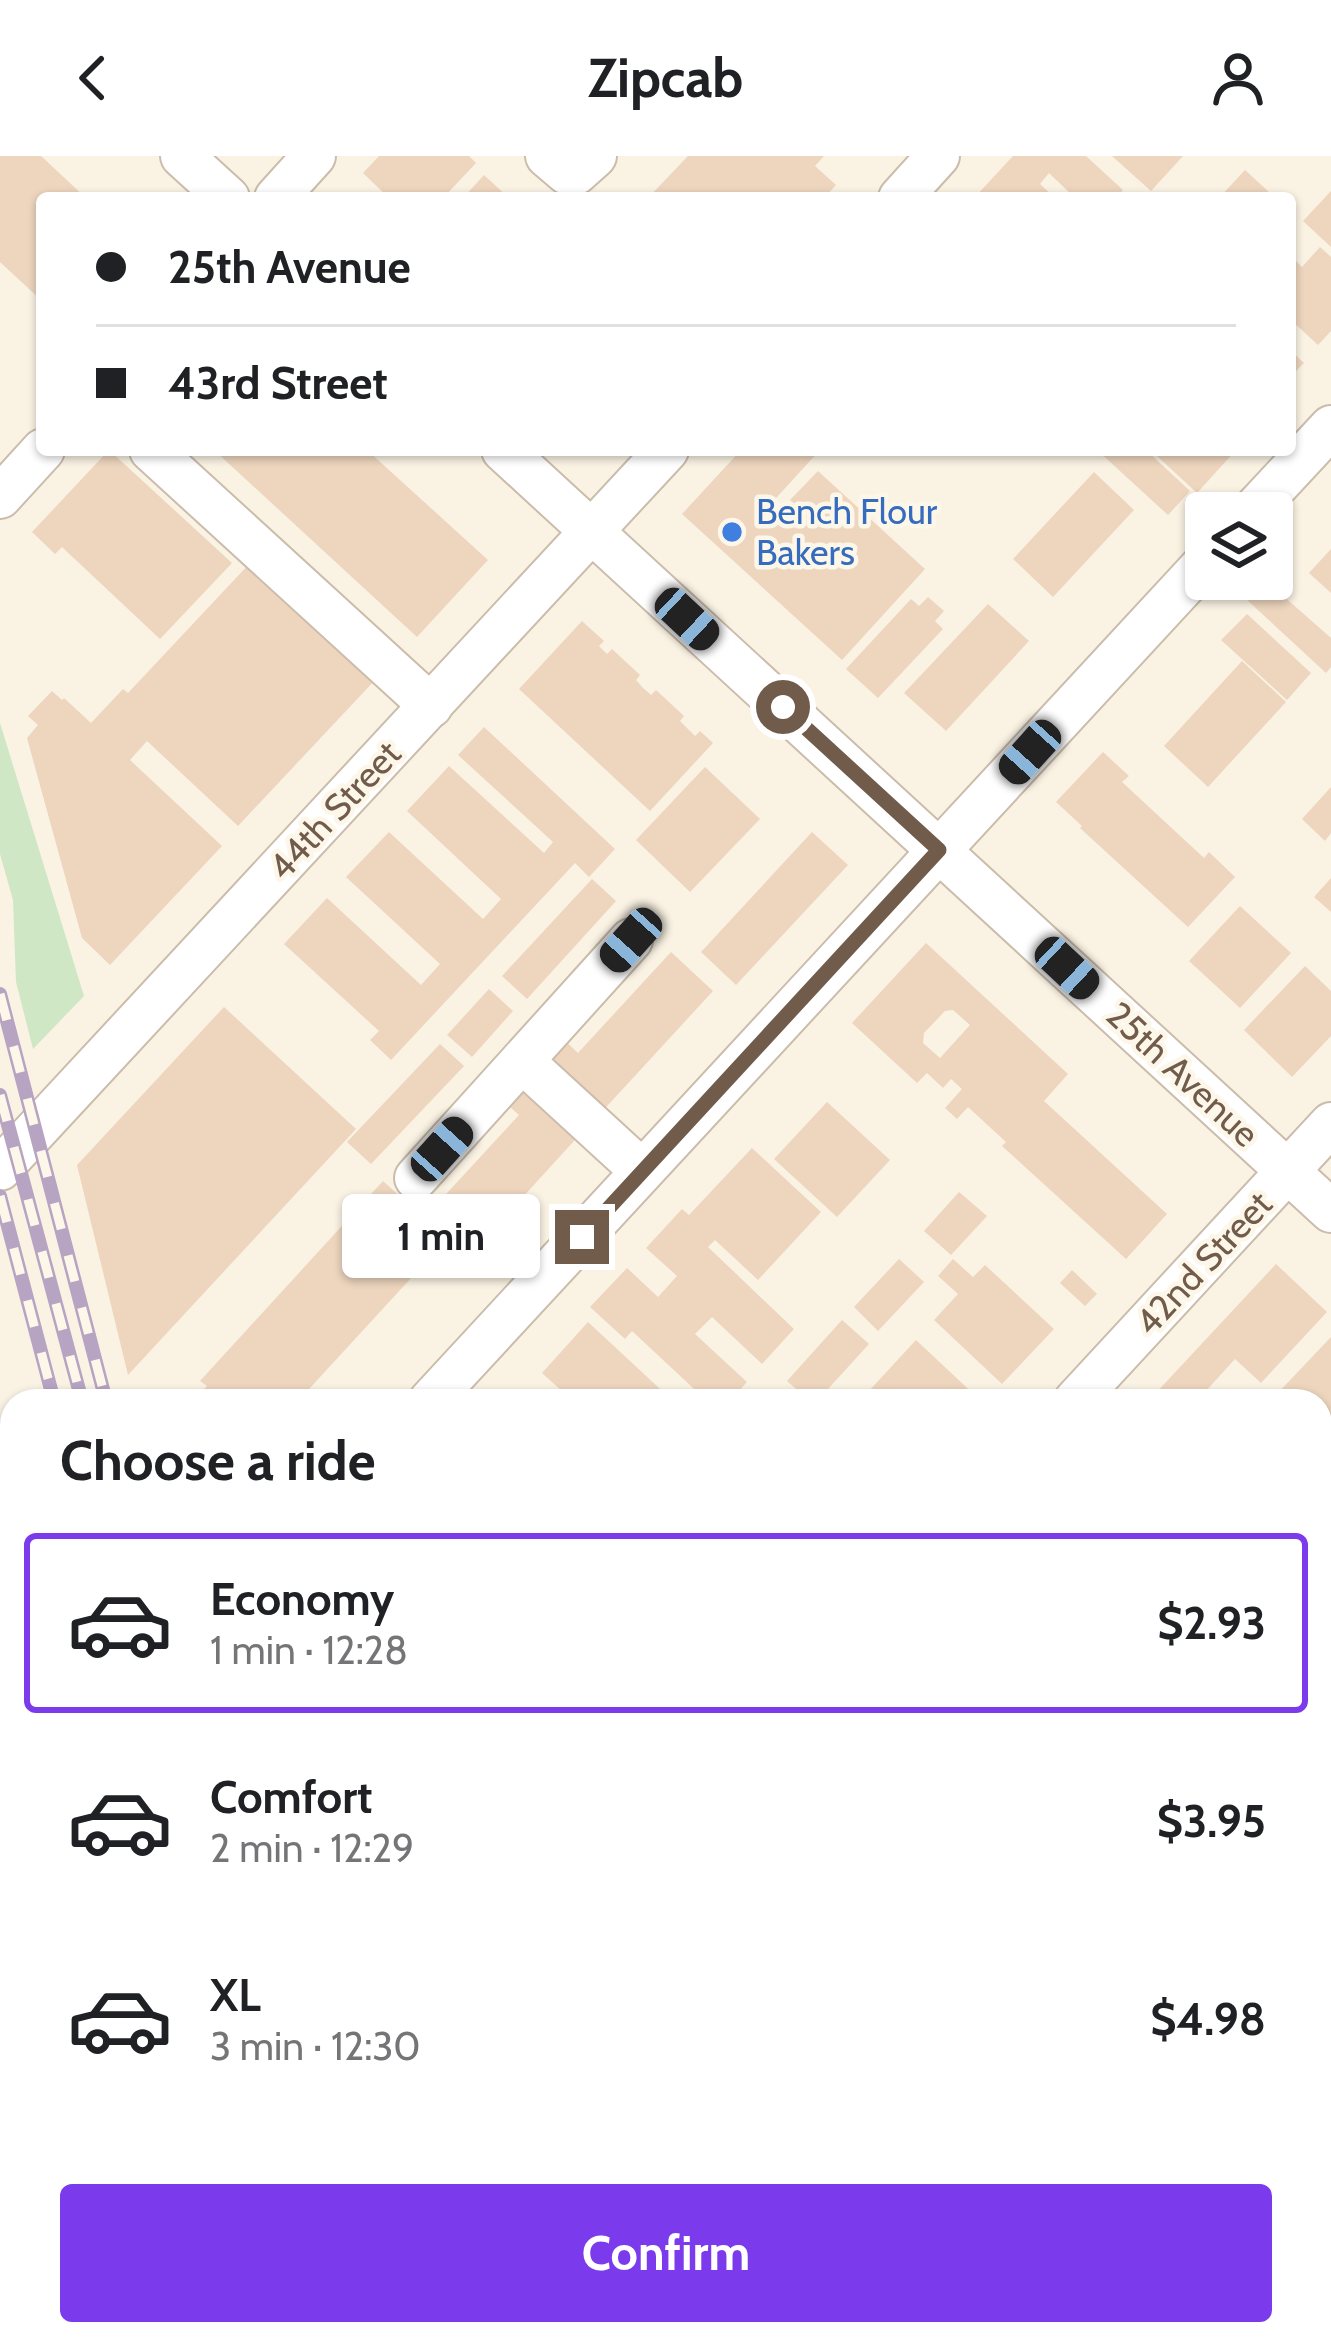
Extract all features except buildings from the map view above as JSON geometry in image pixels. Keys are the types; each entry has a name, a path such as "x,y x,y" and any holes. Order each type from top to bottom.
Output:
{"street":[{"path":"182,156 221,192"},
{"path":"281,192 314,156"},
{"path":"547,156 567,173 576,173 595,156"},
{"path":"905,192 938,156"},
{"path":"1271,492 1331,427"},
{"path":"0,496 37,456"},
{"path":"158,456 431,706"},
{"name":"25th Avenue","path":"510,456 1331,1211"},
{"name":"44th Street","path":"0,1169 662,456"},
{"path":"441,1389 1185,585"},
{"path":"416,1178 631,940"},
{"path":"522,1061 642,1171"},
{"name":"42nd Street","path":"1086,1389 1331,1124"}],"green space":[{"path":"0,723 84,996 33,1049 16,982 13,900 0,854"}],"railway":[{"path":"0,994 103,1389"},
{"path":"0,1095 79,1389"},
{"path":"0,1196 51,1389"}],"place":[{"name":"Bench Flour Bakers","path":"732,532"}],"route":[{"path":"582,1237 939,850 783,707"}]}
